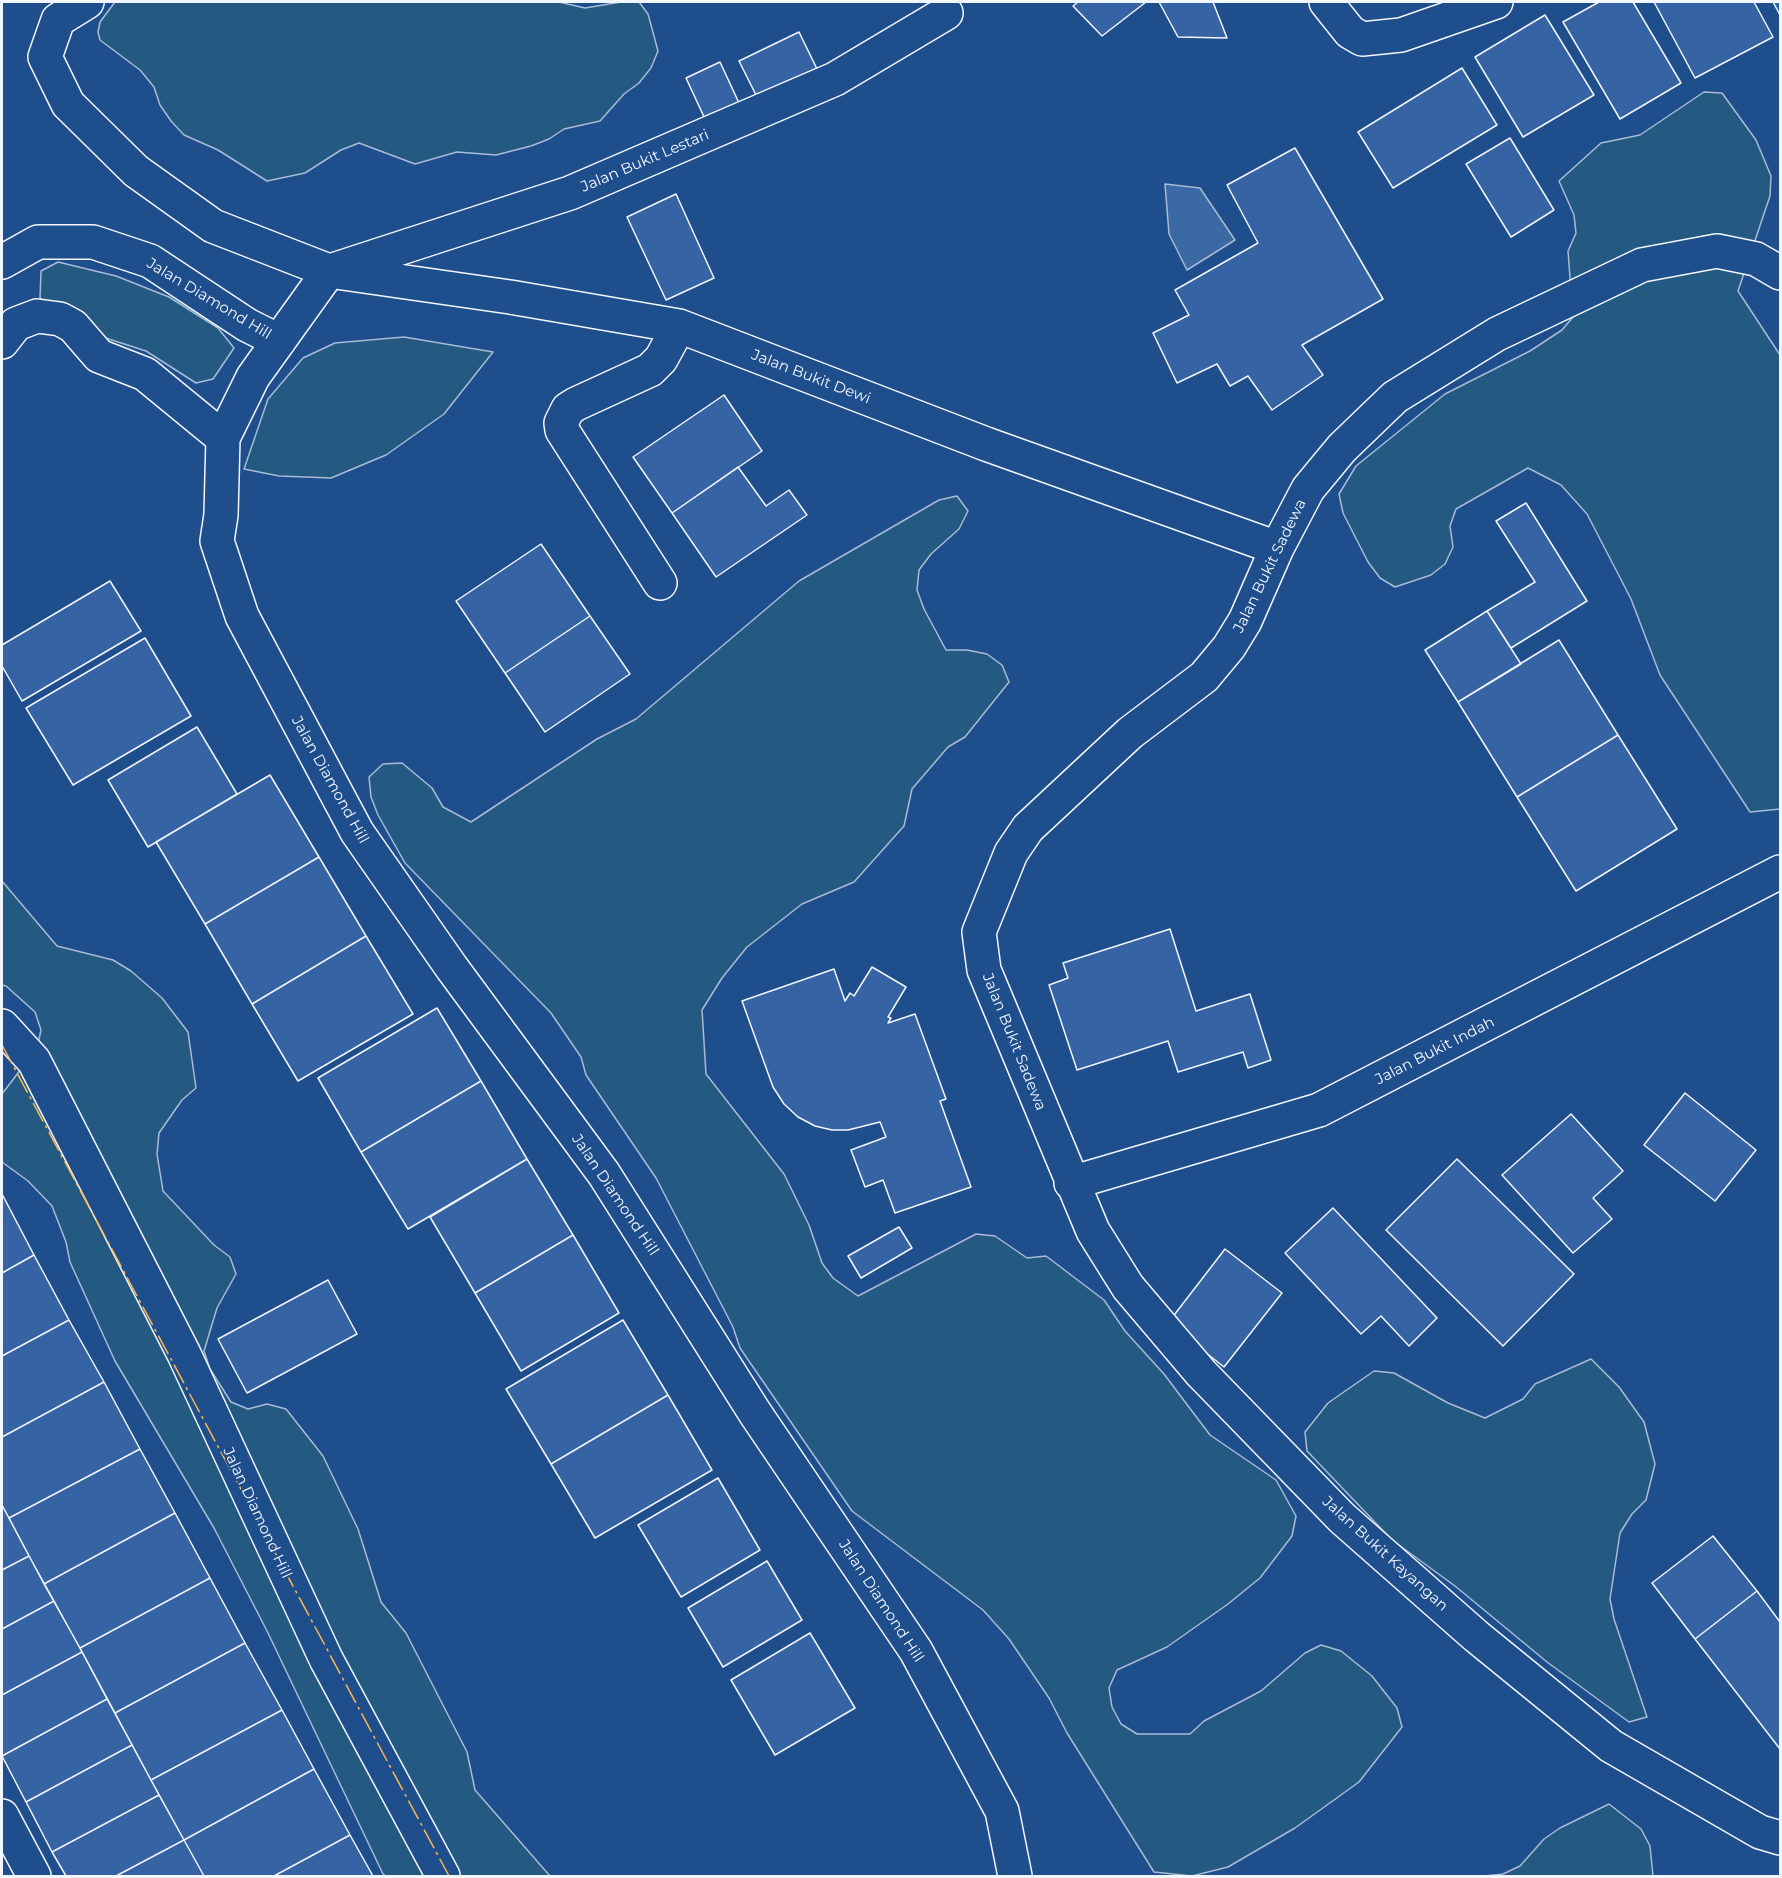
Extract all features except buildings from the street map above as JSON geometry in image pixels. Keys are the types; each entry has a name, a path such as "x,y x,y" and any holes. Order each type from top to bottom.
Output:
{"street":[{"name":"Jalan Bukit Dewi","path":"87,2 58,20 45,57 68,104 136,171 213,226 328,271 510,297 679,326 986,444 1276,548"},
{"path":"1326,2 1350,32 1362,39 1401,34 1496,2"},
{"name":"Jalan Bukit Lestari","path":"328,271 570,193 835,79 946,13"},
{"name":"Jalan Diamond Hill","path":"2,262 38,242 93,242 150,261 247,325 279,341"},
{"name":"Jalan Bukit Sadewa","path":"1071,1182 984,970 979,932 1011,853 1028,828 1130,733 1204,677 1229,647 1245,621 1276,548 1308,489 1349,441 1395,397 1497,334 1642,265 1717,251 1756,260 1780,273"},
{"path":"2,342 16,324 37,316 60,319 73,326 99,356 145,374 224,438 253,377 328,271"},
{"path":"660,583 562,430 561,423 568,409 650,370 662,359 679,326"},
{"name":"Jalan Diamond Hill","path":"224,438 221,515 217,541 242,616 357,832 452,968 604,1174 755,1413 916,1651 1002,1811 1015,1876"},
{"name":"Jalan Bukit Indah","path":"1071,1182 1319,1110 1780,872"},
{"name":"Jalan Diamond Hill","path":"2,1026 34,1061 184,1354 326,1659 443,1876"},
{"name":"Jalan Bukit Kayangan","path":"1071,1182 1093,1232 1128,1287 1201,1373 1342,1518 1476,1636 1611,1746 1760,1832 1780,1838"},
{"path":"2,1816 34,1876"}],"shaded area":[{"path":"115,2 559,2 585,8 621,2 639,2 648,14 658,51 651,68 639,83 624,94 600,121 564,129 549,139 531,146 496,155 457,152 415,164 359,143 341,150 305,173 267,181 218,150 184,135 160,105 154,87 140,70 100,40 98,32 100,22"},
{"path":"1704,92 1722,93 1756,140 1771,176 1770,196 1738,291 1780,355 1780,809 1750,812 1660,675 1631,599 1587,514 1561,485 1528,468 1456,509 1450,526 1453,547 1445,564 1431,575 1395,587 1380,578 1368,562 1343,513 1339,494 1356,466 1445,394 1530,351 1562,330 1573,317 1568,251 1576,233 1574,215 1559,181 1601,143 1640,135"},
{"path":"1165,184 1200,188 1235,240 1187,270 1169,234"},
{"path":"58,262 116,276 169,297 218,328 234,348 213,379 196,383 146,351 87,332 40,298 41,271"},
{"path":"404,337 493,352 444,414 386,455 331,478 279,476 244,469 268,399 303,358 335,343"},
{"path":"957,496 968,511 959,529 931,554 919,570 917,590 924,609 946,650 967,650 987,654 1002,665 1009,682 965,737 948,747 912,789 904,826 854,882 802,904 747,947 722,978 702,1010 706,1074 784,1174 809,1225 822,1263 833,1278 858,1296 976,1234 995,1236 1027,1258 1046,1256 1104,1300 1125,1331 1164,1374 1210,1435 1276,1480 1296,1516 1292,1536 1260,1578 1228,1604 1167,1647 1117,1670 1109,1688 1112,1707 1121,1724 1137,1734 1190,1734 1204,1721 1261,1691 1305,1653 1321,1645 1341,1651 1372,1676 1397,1708 1402,1727 1359,1782 1295,1828 1228,1867 1192,1876 1154,1872 1067,1733 1049,1698 1009,1639 983,1610 852,1511 740,1348 733,1327 656,1178 586,1075 581,1057 551,1013 405,863 378,815 371,797 369,777 383,764 402,763 432,788 443,807 471,822 597,739 636,719 799,581 939,500"},
{"path":"2,881 57,946 113,960 131,971 162,998 188,1032 196,1088 182,1100 159,1133 157,1154 163,1191 214,1245 230,1257 236,1274 217,1308 204,1351 210,1369 231,1402 248,1409 267,1404 286,1409 323,1456 358,1529 381,1602 406,1633 467,1752 475,1790 550,1876 386,1876 383,1874 267,1631 214,1528 115,1361 70,1262 66,1242 52,1206 28,1181 2,1162 2,1094 37,1048 41,1030 35,1012 2,985"},
{"path":"1591,1359 1619,1387 1644,1422 1655,1464 1646,1500 1632,1514 1620,1533 1610,1599 1614,1619 1647,1717 1629,1722 1547,1662 1455,1586 1392,1540 1307,1451 1305,1432 1328,1403 1374,1371 1394,1373 1448,1403 1485,1418 1523,1399 1535,1384"},
{"path":"1609,1804 1641,1829 1650,1846 1653,1876 1484,1876 1503,1874 1520,1866 1544,1839 1560,1828"}],"power":[{"path":"2,1045 449,1876"}]}
